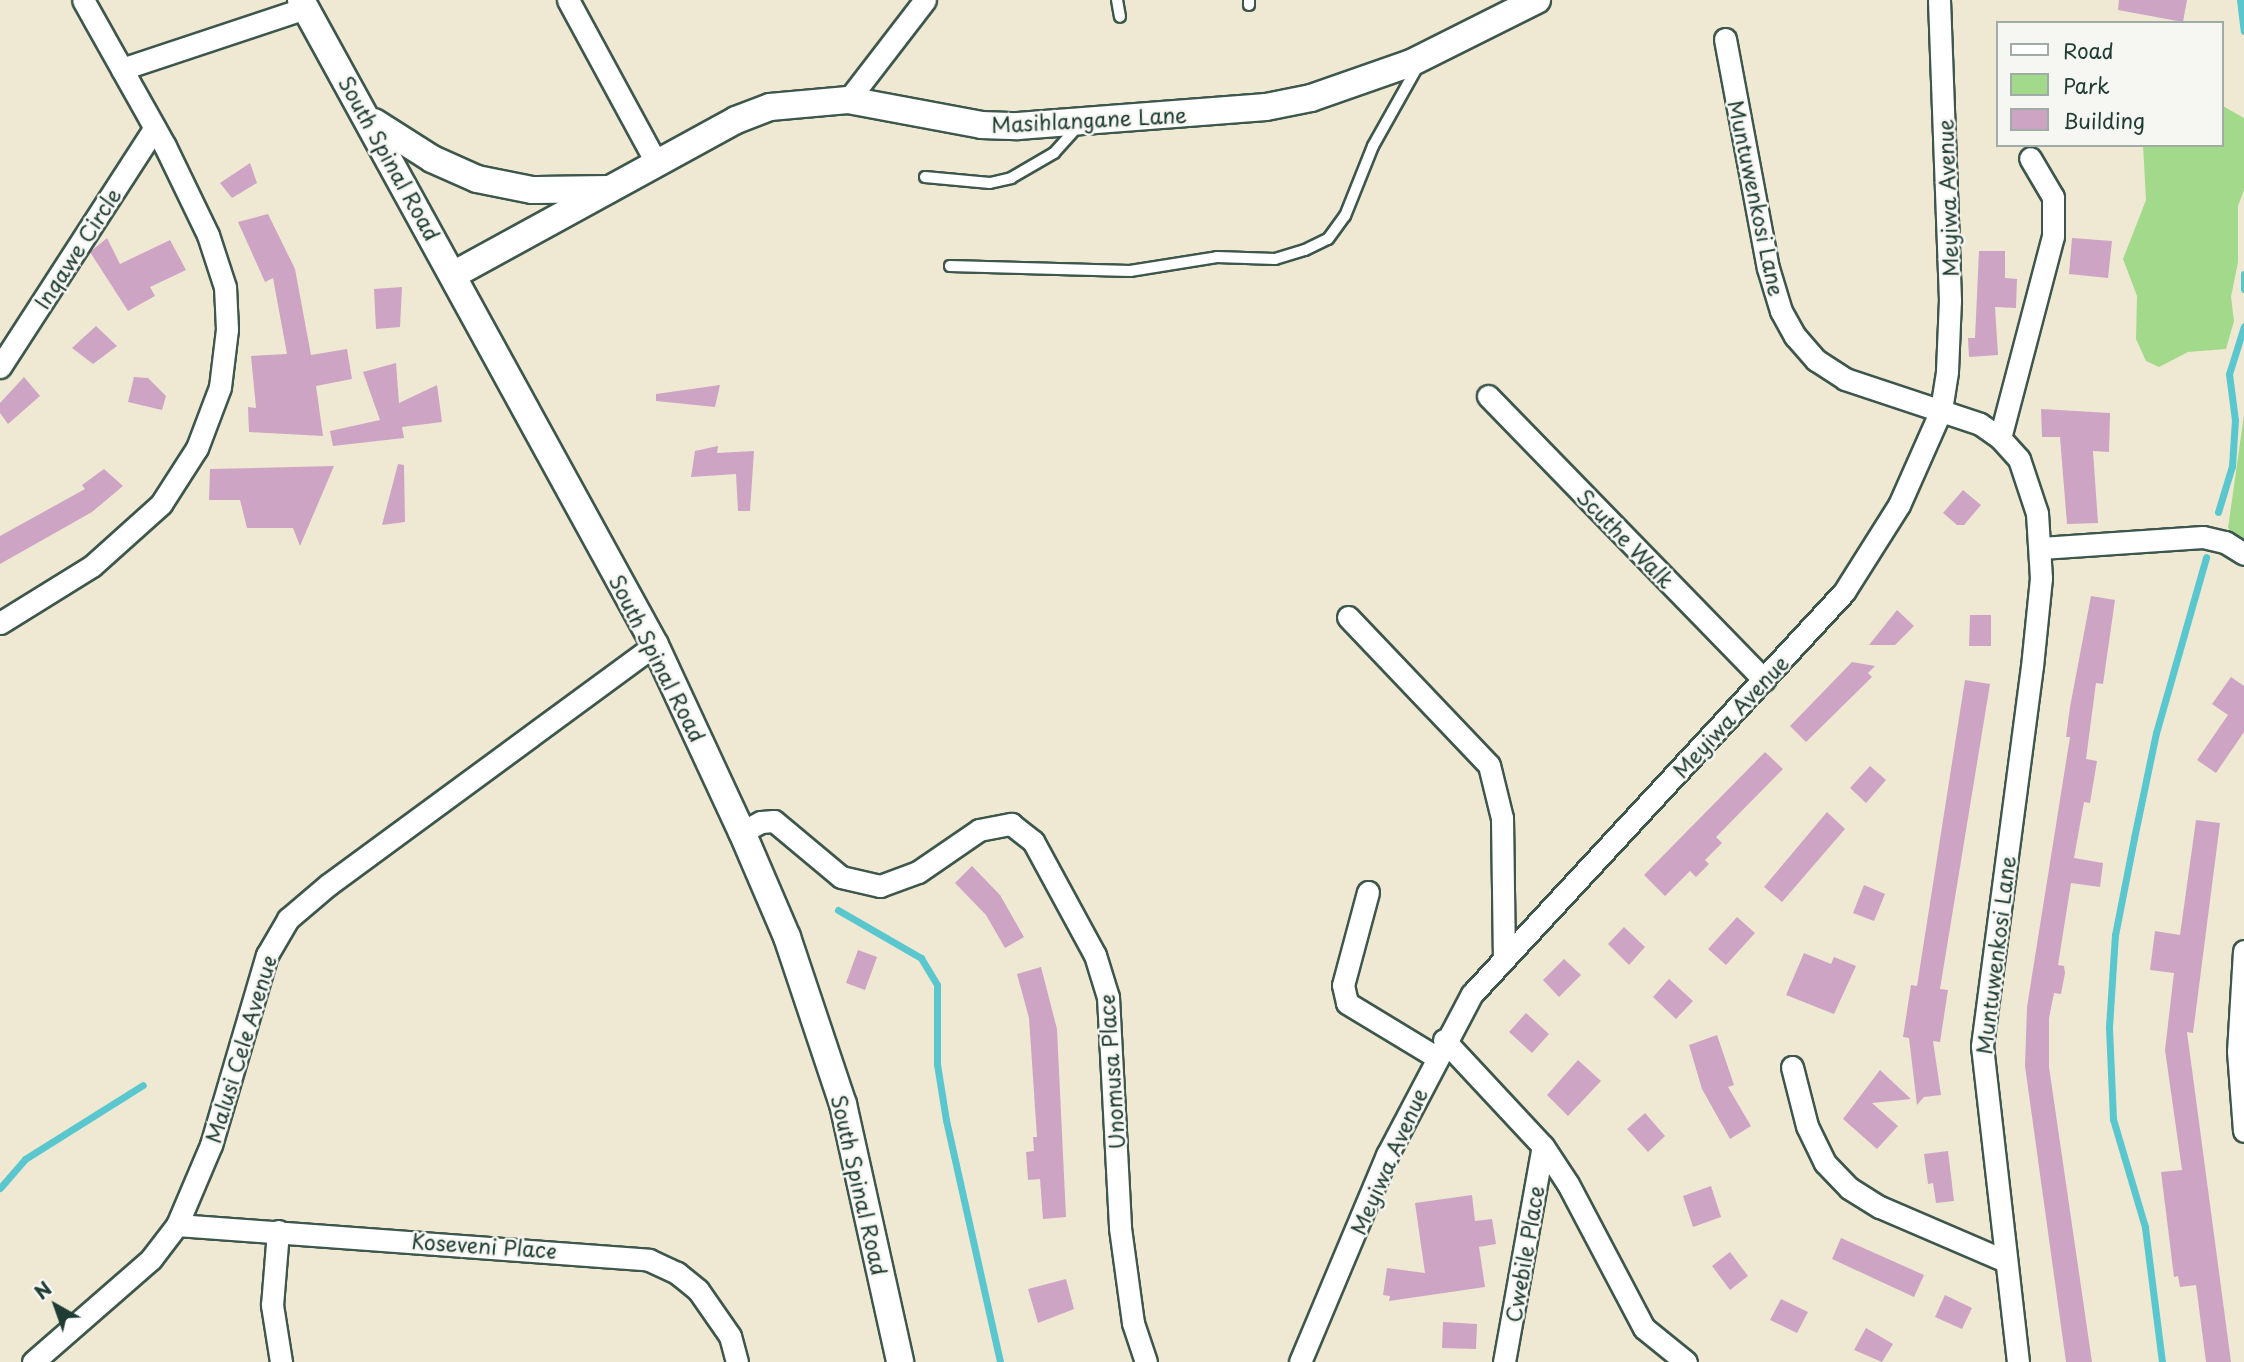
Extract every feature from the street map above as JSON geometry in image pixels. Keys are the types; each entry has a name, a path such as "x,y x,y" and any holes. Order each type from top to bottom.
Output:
{"street":[{"path":"0,623 92,566 161,504 197,447 220,387 227,329 225,287 208,235 154,129 83,0"},
{"path":"568,0 656,162"},
{"path":"848,100 925,0"},
{"name":"Masihlangane Lane","path":"453,275 656,162 736,120 770,107 848,100 981,125 1082,122 1266,107 1322,94 1424,56 1537,0"},
{"name":"Meyiwa Avenue","path":"1300,1362 1368,1195 1440,1049 1472,994 1844,593 1876,546 1941,410 1950,300 1939,0"},
{"path":"122,69 303,4"},
{"name":"South Spinal Road","path":"303,4 370,120 655,645 742,832 787,937 843,1104 900,1362"},
{"name":"Muntuwenkosi Lane","path":"1725,39 1768,268 1781,311 1795,336 1816,360 1845,379 1980,424 2000,438 2019,459 2031,483 2041,548 2032,666 1982,1045 2003,1259 2018,1362"},
{"path":"370,120 432,159 477,179 532,190 611,189"},
{"name":"Inqawe Circle","path":"0,367 154,129"},
{"path":"2000,438 2053,236 2053,197 2030,158"},
{"name":"Scuthe Walk","path":"1488,396 1764,680"},
{"path":"2041,548 2203,537 2225,542 2244,554"},
{"path":"1348,617 1489,765 1502,818 1504,957"},
{"name":"Malusi Cele Avenue","path":"33,1362 151,1259 177,1225 211,1145 267,954 288,919 327,885 655,645"},
{"name":"Unomusa Place","path":"742,832 761,822 774,821 841,877 880,886 918,872 987,828 1011,824 1033,841 1095,955 1108,997 1120,1228 1133,1323 1146,1362"},
{"path":"1368,892 1343,985 1347,1003 1440,1049 1543,1146 1568,1184 1644,1328 1686,1362"},
{"path":"2244,951 2238,1051 2244,1131"},
{"path":"1792,1067 1807,1126 1825,1163 1849,1188 1880,1207 2003,1259"},
{"name":"Cwebile Place","path":"1504,1362 1543,1146"},
{"name":"Koseveni Place","path":"177,1225 649,1261 677,1273 698,1290 730,1336 737,1362"},
{"path":"278,1231 272,1305 281,1362"}],"lane":[{"path":"1117,0 1120,17"},
{"path":"950,266 1130,271 1217,257 1275,259 1305,250 1328,239 1345,216 1373,146 1424,56"},
{"path":"925,177 990,183 1011,178 1054,153 1082,122"}],"green space":[{"path":"2223,106 2244,118 2244,190 2238,206 2238,262 2231,297 2234,321 2226,349 2188,352 2159,367 2146,361 2136,339 2137,296 2123,259 2146,200 2143,147 2223,147"},
{"path":"2244,415 2244,544 2228,528"}],"building":[{"path":"2119,0 2187,0 2183,21 2118,10"},
{"path":"250,163 257,183 232,198 220,183"},
{"path":"268,214 295,269 311,355 347,349 352,379 316,386 323,436 249,432 248,407 256,408 251,356 287,354 273,278 265,282 238,222"},
{"path":"107,238 120,264 170,240 186,270 150,287 155,296 128,311 90,252"},
{"path":"2072,238 2112,241 2108,278 2069,274"},
{"path":"1979,251 2005,251 2005,278 2017,279 2016,308 1995,307 1998,355 1969,357 1968,338 1975,338"},
{"path":"402,287 400,327 376,329 374,289"},
{"path":"96,326 117,346 93,364 72,348"},
{"path":"396,363 399,403 437,385 442,422 402,427 404,438 333,446 330,431 380,420 363,372"},
{"path":"24,377 40,396 8,424 0,413 0,403"},
{"path":"134,377 148,378 166,396 162,410 128,402"},
{"path":"720,385 715,407 656,401 656,394"},
{"path":"2041,409 2110,413 2109,452 2093,451 2098,523 2067,524 2060,437 2042,437"},
{"path":"718,446 717,453 754,451 750,511 738,511 736,474 691,477 695,451"},
{"path":"398,464 404,465 405,522 382,525"},
{"path":"334,466 300,546 293,528 247,528 240,500 209,500 210,469"},
{"path":"104,469 123,486 92,512 0,564 0,536 85,489 82,485"},
{"path":"1963,490 1981,505 1964,525 1957,525 1943,513"},
{"path":"2091,596 2115,600 2103,684 2096,683 2086,759 2097,761 2090,803 2084,802 2074,858 2103,863 2100,887 2071,883 2058,965 2064,966 2065,973 2061,994 2054,993 2049,1018 2049,1067 2092,1362 2066,1362 2025,1066 2027,1007 2070,737 2066,737 2070,707"},
{"path":"1897,610 1914,626 1895,645 1869,645"},
{"path":"1970,615 1991,615 1991,646 1969,646"},
{"path":"1852,662 1875,666 1868,673 1872,677 1806,742 1790,726"},
{"path":"2231,677 2244,686 2244,732 2216,773 2197,760 2228,715 2212,704"},
{"path":"1965,680 1990,684 1940,989 1948,990 1940,1042 1933,1041 1941,1095 1924,1097 1917,1105 1909,1038 1903,1037 1911,985 1917,986"},
{"path":"1765,752 1783,769 1716,837 1722,843 1705,860 1709,864 1696,877 1690,871 1665,896 1644,875"},
{"path":"1870,766 1886,780 1866,803 1850,788"},
{"path":"1827,812 1845,829 1782,902 1764,887"},
{"path":"2196,820 2220,823 2193,1033 2187,1032 2231,1362 2206,1362 2196,1285 2180,1287 2178,1276 2174,1277 2161,1172 2182,1170 2165,1050 2174,973 2150,970 2155,931 2180,935"},
{"path":"972,866 1000,895 1024,937 1005,948 986,915 955,883"},
{"path":"1864,885 1885,894 1874,921 1853,913"},
{"path":"1737,917 1755,933 1726,965 1708,949"},
{"path":"1624,927 1645,947 1629,965 1608,944"},
{"path":"858,950 877,957 865,990 846,983"},
{"path":"1804,953 1831,964 1834,957 1856,966 1834,1014 1786,995"},
{"path":"1564,959 1581,975 1559,997 1543,980"},
{"path":"1041,967 1057,1029 1066,1217 1043,1219 1040,1179 1028,1180 1026,1152 1034,1151 1033,1137 1037,1137 1029,1018 1017,974"},
{"path":"1669,979 1693,1001 1676,1019 1653,997"},
{"path":"1526,1013 1549,1034 1532,1053 1509,1032"},
{"path":"1717,1035 1734,1085 1728,1087 1751,1126 1730,1139 1702,1089 1689,1045"},
{"path":"1578,1060 1601,1081 1568,1116 1547,1095"},
{"path":"1880,1070 1911,1099 1872,1103 1898,1126 1877,1149 1843,1119"},
{"path":"1645,1113 1665,1136 1648,1152 1627,1129"},
{"path":"1948,1151 1954,1201 1936,1203 1933,1183 1928,1184 1924,1154"},
{"path":"1711,1186 1721,1217 1693,1227 1683,1196"},
{"path":"1472,1195 1475,1221 1492,1219 1496,1244 1479,1247 1485,1287 1389,1301 1390,1296 1383,1295 1387,1268 1425,1273 1415,1203"},
{"path":"1841,1238 1924,1275 1914,1297 1832,1259"},
{"path":"1730,1252 1748,1276 1730,1290 1712,1266"},
{"path":"1066,1279 1074,1309 1038,1323 1028,1289"},
{"path":"1945,1295 1972,1308 1962,1329 1935,1317"},
{"path":"1781,1299 1808,1312 1797,1333 1770,1320"},
{"path":"1443,1322 1477,1324 1476,1349 1442,1348"},
{"path":"1866,1328 1893,1344 1882,1362 1854,1350"}],"waterway":[{"path":"2240,0 2244,31"},
{"path":"2244,274 2244,289"},
{"path":"2218,512 2232,466 2235,420 2229,374 2244,326"},
{"path":"2162,1362 2145,1227 2113,1119 2109,1027 2115,935 2134,838 2156,733 2206,557"},
{"path":"838,910 921,958 937,985 937,1064 946,1120 1000,1362"},
{"path":"0,1188 25,1159 143,1085"}]}
